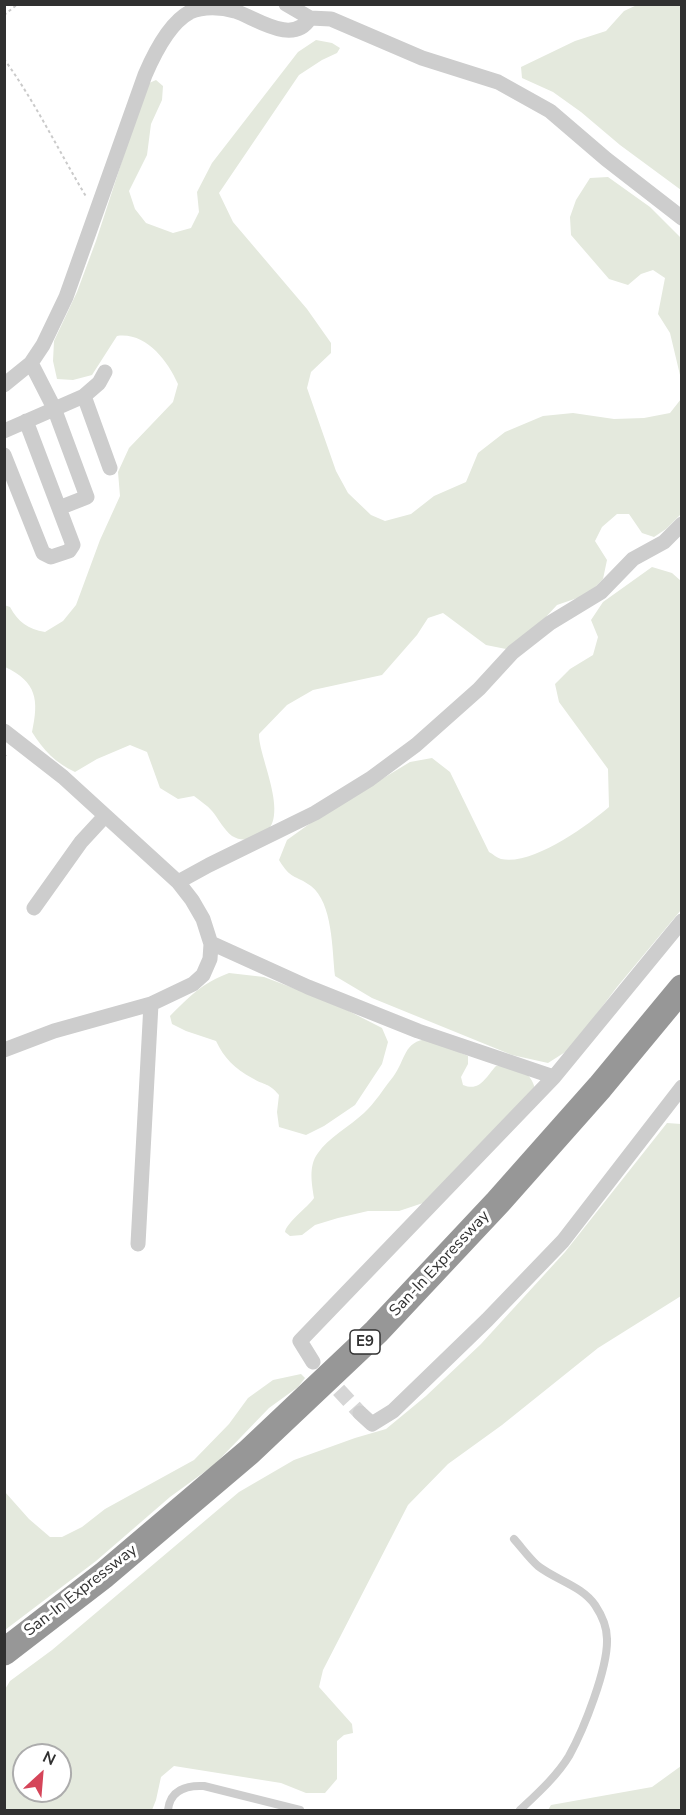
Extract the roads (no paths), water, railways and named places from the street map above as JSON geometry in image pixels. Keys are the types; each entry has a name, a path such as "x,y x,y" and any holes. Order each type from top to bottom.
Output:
{"highway":[{"name":"San-In Expressway","path":"4,1652 104,1575 231,1467 376,1332 498,1202 600,1087 681,988"}],"street":[{"path":"286,4 331,19 422,58 498,82 550,111 681,218"},
{"path":"4,385 31,363 43,345 66,297 145,75 168,34 184,16 201,9 224,8 237,11 268,26 291,29 307,24 309,11"},
{"path":"31,363 54,408 87,497 59,508"},
{"path":"4,431 84,396 99,383 105,372"},
{"path":"84,396 110,468"},
{"path":"4,454 43,553 51,557 69,551 73,545 26,421"},
{"path":"178,882 315,813 370,779 416,745 479,689 513,652 550,623 601,592 633,560 663,542 681,524"},
{"path":"4,731 56,771 178,882 203,919 211,943 210,959 203,975 193,984 151,1004 54,1031 4,1050"},
{"path":"34,908 81,842 105,816"},
{"path":"313,1362 300,1341 555,1077 681,921"},
{"path":"211,943 308,987 418,1031 555,1077"},
{"path":"138,1244 151,1004"},
{"path":"360,1413 372,1424 393,1411 487,1320 563,1241 675,1105 681,1087"}],"lane":[{"path":"514,1539 538,1566 584,1594 593,1603 600,1613 607,1637 607,1652 602,1672 569,1755 557,1772 520,1810"},
{"path":"168,1810 173,1795 191,1786 204,1786 300,1810"}],"tunnel":[{"path":"323,1373 360,1413"}]}
